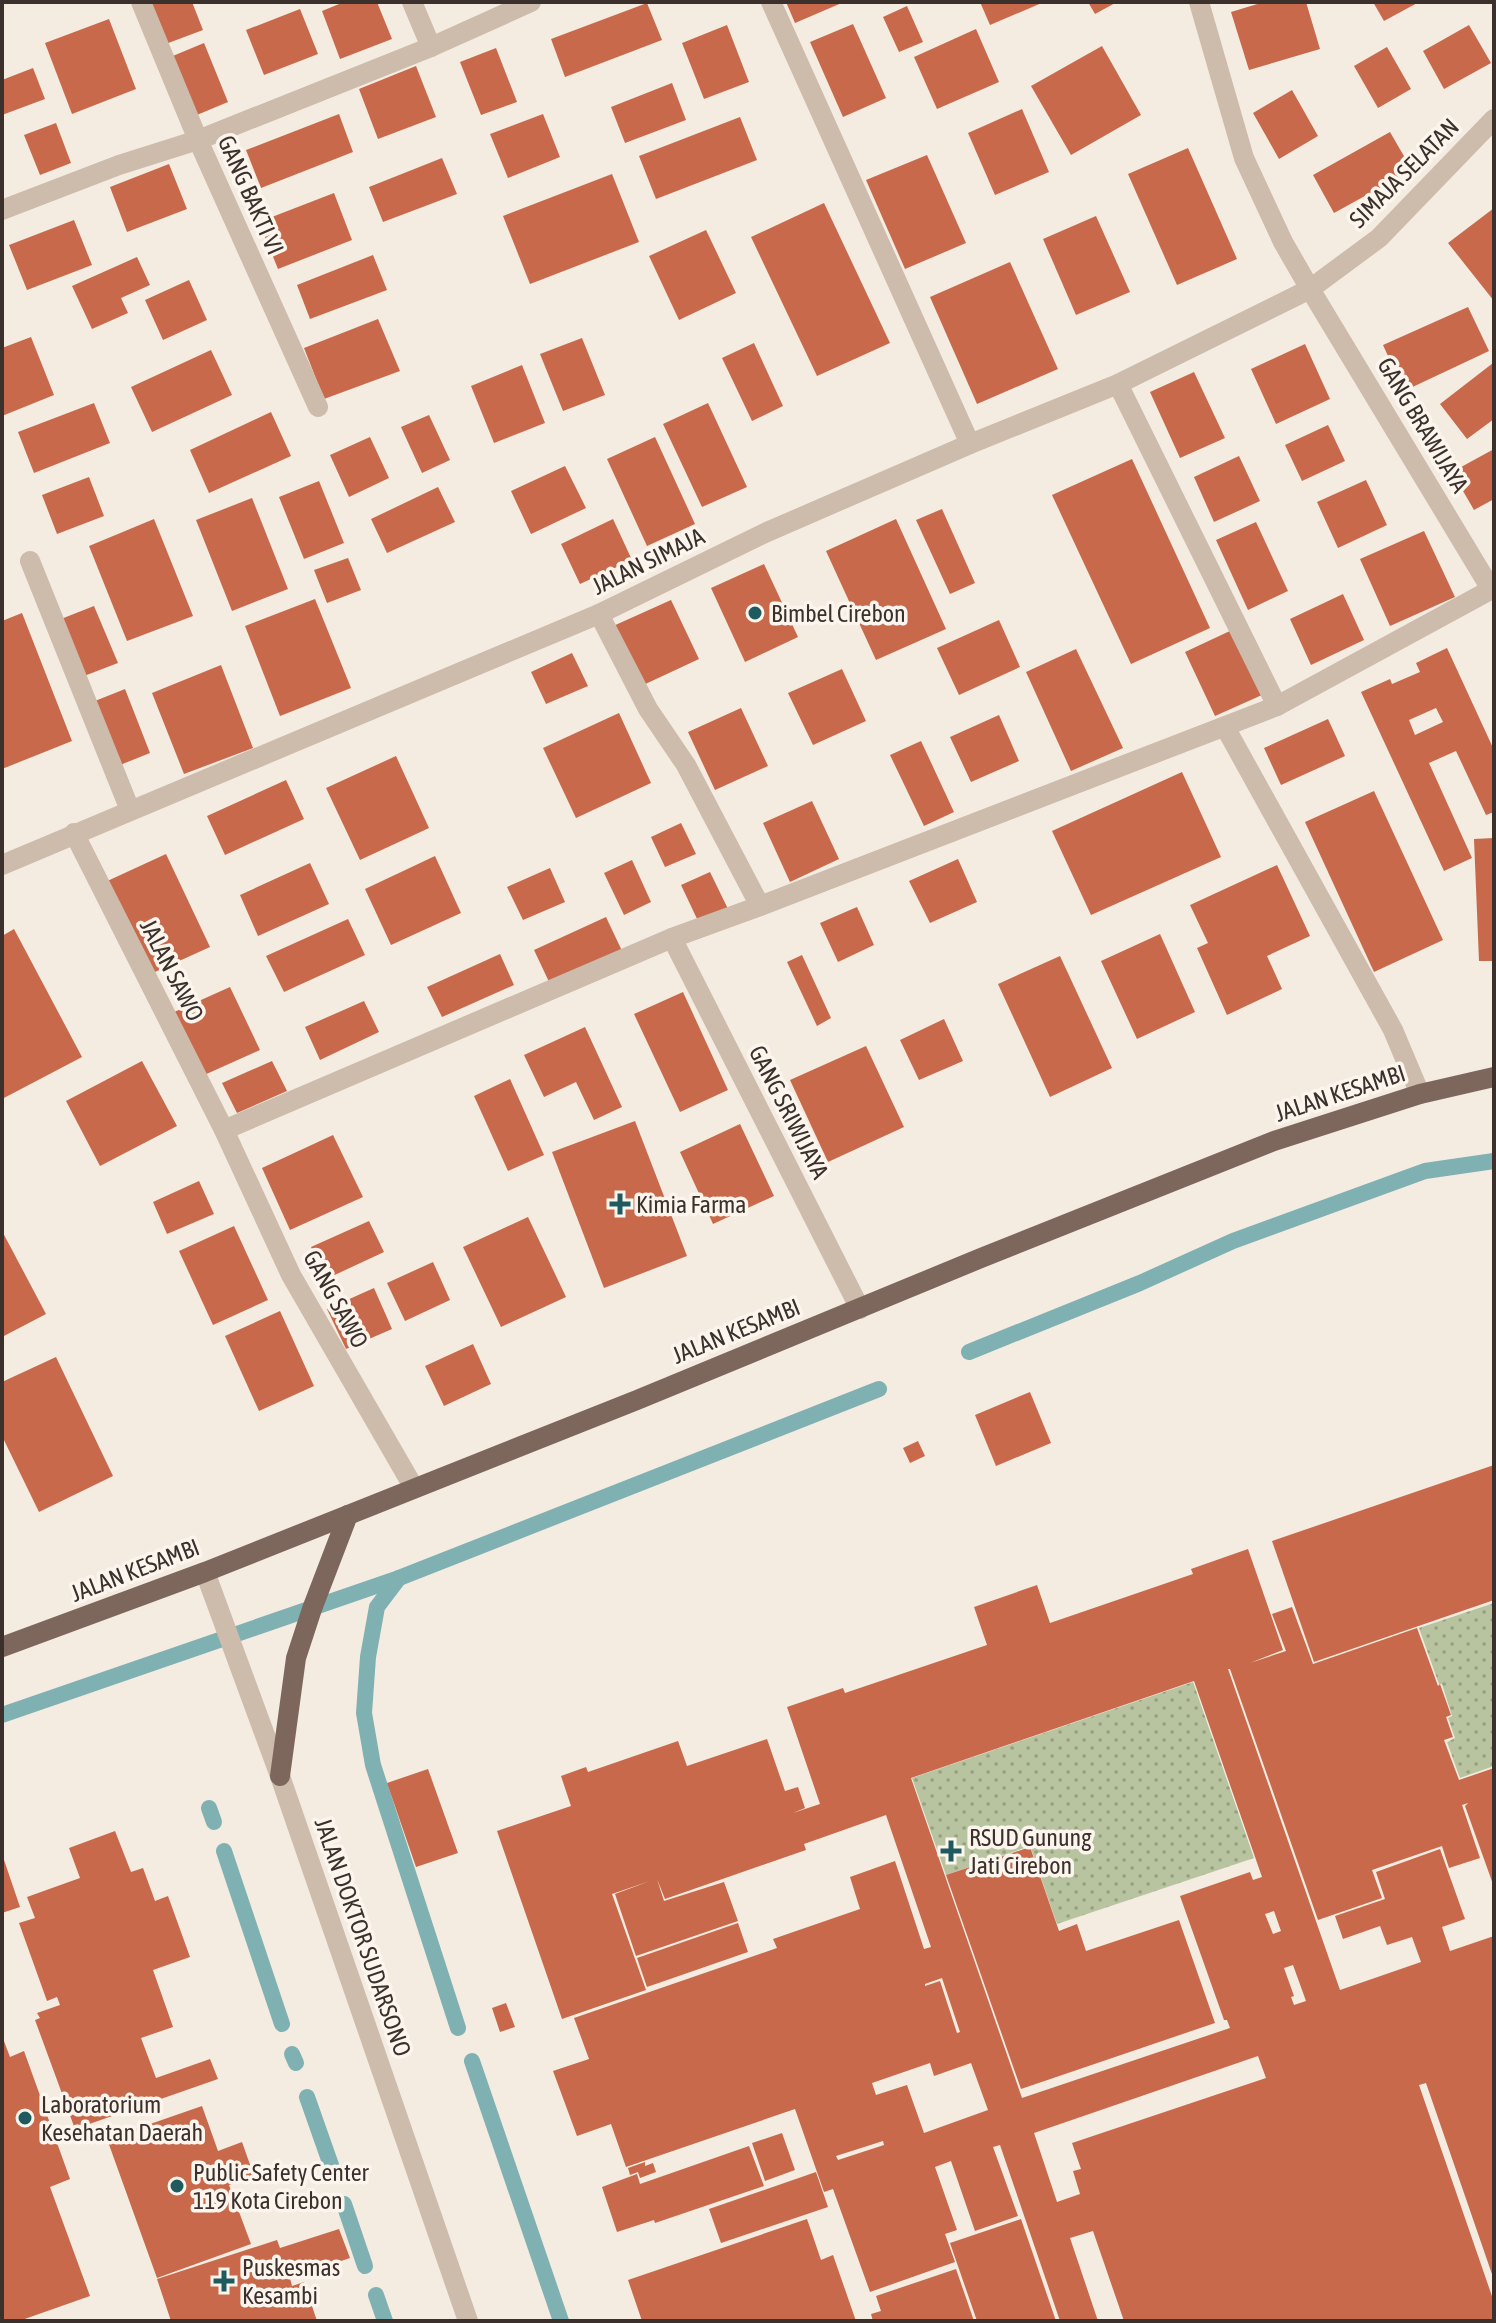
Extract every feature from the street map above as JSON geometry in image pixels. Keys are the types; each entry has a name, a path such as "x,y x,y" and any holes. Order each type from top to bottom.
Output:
{"main road":[{"name":"JALAN KESAMBI","path":"2,1647 205,1572 1274,1141 1420,1094 1494,1077"},
{"path":"280,1776 296,1658 348,1515"}],"street":[{"name":"GANG BAKTI VI","path":"141,2 198,140 318,407"},
{"path":"412,2 431,47"},
{"path":"2,210 119,165 198,140 431,47 531,2"},
{"path":"771,2 970,444"},
{"name":"GANG BRAWIJAYA","path":"1199,2 1244,158 1283,242 1493,588"},
{"name":"SIMAJA SELATAN","path":"1310,289 1379,238 1494,119"},
{"name":"JALAN SIMAJA","path":"2,865 599,614 767,532 1118,384 1310,289"},
{"path":"1118,384 1277,706"},
{"path":"30,561 130,810"},
{"path":"224,1130 672,938 1277,706 1493,588"},
{"path":"599,614 648,709 686,765 760,906"},
{"path":"1225,727 1393,1030 1420,1094"},
{"name":"JALAN SAWO","path":"74,833 224,1130"},
{"name":"GANG SRIWIJAYA","path":"672,938 860,1309"},
{"name":"GANG SAWO","path":"224,1130 291,1275 414,1488"},
{"name":"JALAN DOKTOR SUDARSONO","path":"205,1572 280,1776 468,2321"}],"green space":[{"path":"1494,1603 1494,1766 1460,1778 1447,1742 1455,1738 1448,1718 1452,1716 1419,1628"},
{"path":"1193,1682 1254,1858 1057,1924 1030,1846 946,1875 912,1778"}],"building":[{"path":"146,2 192,2 203,30 163,45"},
{"path":"344,2 377,2 392,39 340,59 322,11"},
{"path":"786,2 844,2 795,23"},
{"path":"980,2 1044,2 990,25"},
{"path":"1088,2 1117,2 1095,14"},
{"path":"1264,2 1306,2 1320,49 1249,70 1231,12"},
{"path":"1373,2 1419,2 1384,21"},
{"path":"647,3 662,40 565,77 551,39"},
{"path":"907,6 923,42 899,52 883,17"},
{"path":"300,9 318,54 264,75 246,30"},
{"path":"109,19 136,89 72,114 45,43"},
{"path":"853,24 886,98 843,117 810,42"},
{"path":"727,25 749,82 704,99 682,43"},
{"path":"1469,25 1491,63 1444,89 1423,51"},
{"path":"976,29 999,82 937,109 914,57"},
{"path":"204,43 228,102 192,117 168,58"},
{"path":"1102,46 1141,115 1071,155 1031,86"},
{"path":"1387,47 1411,89 1378,108 1354,66"},
{"path":"496,48 517,102 481,115 460,62"},
{"path":"416,66 436,117 378,139 359,89"},
{"path":"33,68 45,99 2,115 2,80"},
{"path":"672,83 686,120 625,143 611,107"},
{"path":"1292,90 1318,136 1279,159 1253,113"},
{"path":"1022,109 1049,172 995,195 968,133"},
{"path":"339,114 353,152 261,188 246,150"},
{"path":"543,114 560,157 508,178 490,134"},
{"path":"740,117 757,160 656,199 639,156"},
{"path":"56,123 71,163 40,175 24,135"},
{"path":"1390,132 1412,170 1334,213 1313,175"},
{"path":"1188,148 1237,259 1177,285 1128,174"},
{"path":"927,155 966,243 905,269 866,180"},
{"path":"442,158 457,194 383,222 369,187"},
{"path":"169,164 187,209 127,232 110,187"},
{"path":"612,174 639,242 530,284 503,216"},
{"path":"334,193 352,240 278,269 259,222"},
{"path":"824,203 890,343 817,376 751,237"},
{"path":"1494,208 1494,301 1448,243"},
{"path":"1096,216 1130,292 1076,315 1043,239"},
{"path":"74,220 92,265 27,290 9,245"},
{"path":"706,230 736,293 679,320 649,256"},
{"path":"373,255 387,290 310,319 297,285"},
{"path":"137,257 150,285 121,298 128,313 92,329 72,286"},
{"path":"1010,262 1058,369 977,404 930,297"},
{"path":"189,280 207,320 163,340 145,300"},
{"path":"1468,307 1489,351 1404,391 1383,345"},
{"path":"378,319 400,371 324,399 304,348"},
{"path":"31,337 54,395 2,416 2,348"},
{"path":"582,338 605,395 563,411 540,354"},
{"path":"754,343 783,406 752,421 722,358"},
{"path":"1305,344 1330,399 1276,424 1251,369"},
{"path":"211,350 232,395 152,432 131,387"},
{"path":"1493,363 1494,419 1467,439 1440,404"},
{"path":"522,365 545,423 494,443 471,386"},
{"path":"1194,372 1225,438 1180,458 1150,392"},
{"path":"94,403 110,443 34,473 18,432"},
{"path":"708,403 747,487 702,507 663,424"},
{"path":"271,412 291,456 209,493 190,450"},
{"path":"429,415 450,460 422,473 401,427"},
{"path":"1328,425 1345,461 1302,481 1285,445"},
{"path":"370,437 389,478 349,497 330,455"},
{"path":"655,437 695,524 647,546 607,459"},
{"path":"1494,449 1494,499 1474,510 1452,472"},
{"path":"1239,456 1260,501 1214,522 1194,477"},
{"path":"1132,459 1210,628 1131,664 1052,495"},
{"path":"565,466 586,508 531,534 511,491"},
{"path":"89,477 104,516 57,534 42,495"},
{"path":"1366,480 1387,525 1338,548 1317,502"},
{"path":"319,481 344,543 304,559 279,497"},
{"path":"438,487 455,522 387,553 371,519"},
{"path":"252,498 288,589 232,611 196,520"},
{"path":"942,509 975,583 950,594 916,520"},
{"path":"154,519 193,616 127,641 89,546"},
{"path":"613,519 632,560 580,584 561,544"},
{"path":"896,519 946,629 876,660 826,551"},
{"path":"1256,522 1288,591 1248,610 1216,540"},
{"path":"1424,531 1455,597 1390,626 1360,559"},
{"path":"348,558 361,590 327,603 314,570"},
{"name":"Bimbel Cirebon","path":"764,564 798,637 745,662 711,588"},
{"path":"1343,594 1364,640 1311,665 1290,619"},
{"path":"315,599 351,688 280,716 245,626"},
{"path":"671,600 699,659 639,687 611,627"},
{"path":"94,606 118,663 84,676 61,619"},
{"path":"22,613 72,741 2,769 2,621"},
{"path":"999,620 1020,667 959,695 937,648"},
{"path":"1232,630 1262,695 1215,716 1185,652"},
{"path":"1447,648 1494,750 1494,812 1486,815 1456,751 1429,763 1472,858 1444,871 1361,692 1390,679 1392,684 1420,672 1416,663","holes":["1436,708 1443,722 1415,735 1409,720"]},
{"path":"1076,649 1123,748 1071,771 1026,672"},
{"path":"572,653 588,686 546,704 531,672"},
{"path":"221,665 253,748 184,774 152,693"},
{"path":"842,669 866,721 813,745 788,693"},
{"path":"125,689 150,753 115,767 90,703"},
{"path":"741,708 768,766 715,790 688,732"},
{"path":"619,713 651,783 576,818 543,748"},
{"path":"999,715 1019,761 971,782 950,737"},
{"path":"1328,719 1345,756 1281,785 1264,748"},
{"path":"921,741 954,812 924,826 890,755"},
{"path":"396,756 429,828 360,860 326,788"},
{"path":"1182,772 1221,857 1091,915 1052,831"},
{"path":"286,780 304,819 225,855 207,816"},
{"path":"1374,791 1443,940 1374,972 1305,822"},
{"path":"812,801 839,859 790,882 763,823"},
{"path":"681,823 696,854 665,867 651,837"},
{"path":"1494,838 1494,961 1479,961 1474,839"},
{"path":"166,854 210,947 146,976 103,883"},
{"path":"435,856 461,913 391,945 365,889"},
{"path":"958,859 977,902 930,923 909,881"},
{"path":"632,860 651,902 624,915 604,873"},
{"path":"310,863 329,904 258,936 240,895"},
{"path":"1277,865 1310,936 1267,956 1282,989 1227,1015 1197,948 1208,943 1190,905"},
{"path":"550,868 565,902 523,920 507,887"},
{"path":"710,872 728,909 699,923 681,885"},
{"path":"857,907 874,945 838,962 820,923"},
{"path":"606,917 623,953 551,986 534,950"},
{"path":"348,919 365,955 284,992 266,956"},
{"path":"14,929 82,1057 2,1099 2,936"},
{"path":"1160,934 1195,1012 1137,1039 1101,961"},
{"path":"500,954 514,985 442,1017 427,987"},
{"path":"802,955 831,1018 817,1026 787,962"},
{"path":"1060,956 1112,1068 1050,1097 998,984"},
{"path":"230,987 260,1050 202,1076 172,1013"},
{"path":"683,992 728,1090 680,1112 634,1014"},
{"path":"364,1001 379,1032 320,1060 305,1027"},
{"path":"944,1019 963,1061 919,1080 900,1040"},
{"path":"585,1027 622,1107 594,1120 576,1082 544,1097 524,1055"},
{"path":"866,1046 904,1127 828,1162 790,1080"},
{"path":"142,1061 177,1126 100,1166 66,1101"},
{"path":"272,1061 287,1091 237,1113 222,1083"},
{"path":"510,1079 544,1155 508,1171 474,1096"},
{"name":"Kimia Farma","path":"635,1121 687,1256 604,1288 552,1152"},
{"path":"740,1124 774,1196 713,1224 680,1152"},
{"path":"333,1135 363,1197 290,1230 262,1168"},
{"path":"199,1181 214,1214 167,1234 153,1202"},
{"path":"528,1217 566,1297 501,1327 463,1247"},
{"path":"369,1221 384,1252 326,1279 311,1247"},
{"path":"234,1226 268,1300 213,1325 179,1251"},
{"path":"2,1231 46,1314 2,1337"},
{"path":"433,1262 450,1300 405,1321 387,1283"},
{"path":"374,1288 392,1329 346,1349 327,1309"},
{"path":"280,1311 314,1386 259,1411 225,1336"},
{"path":"473,1344 491,1384 444,1406 425,1366"},
{"path":"56,1357 113,1476 39,1512 2,1436 2,1382"},
{"path":"1030,1392 1051,1443 996,1466 975,1415"},
{"path":"918,1441 925,1456 910,1463 903,1448"},
{"path":"1494,1465 1494,1600 1314,1662 1272,1541"},
{"path":"1248,1549 1283,1650 1250,1663 1286,1651 1272,1614 1292,1607 1313,1664 1417,1628 1451,1715 1446,1717 1453,1737 1444,1740 1459,1780 1494,1768 1494,1887 1465,1806 1468,1803 1462,1805 1480,1858 1449,1868 1442,1846 1372,1870 1382,1898 1318,1920 1228,1669 1340,1990 1421,1962 1412,1937 1387,1945 1380,1926 1343,1939 1335,1916 1385,1899 1376,1872 1440,1849 1465,1919 1442,1927 1450,1951 1494,1936 1494,2280 1426,2083 1419,2085 1494,2302 1494,2321 1124,2321 1093,2231 1070,2238 1098,2321 1060,2321 1000,2145 993,2147 1018,2216 975,2231 951,2161 935,2167 957,2230 945,2234 955,2262 870,2292 833,2189 824,2192 795,2109 626,2167 611,2124 577,2136 553,2071 589,2059 574,2018 777,1948 773,1939 860,1909 850,1877 895,1861 924,1949 931,1947 886,1815 804,1844 806,1850 665,1899 657,1879 664,1901 724,1882 738,1921 636,1956 615,1894 650,1881 612,1894 646,1990 562,2019 497,1831 571,1806 561,1776 586,1767 588,1772 678,1741 687,1766 767,1739 785,1791 798,1787 805,1808 793,1813 820,1804 787,1707 843,1688 845,1693 987,1645 974,1607 1037,1585 1050,1623 1193,1574 1191,1569","holes":["1194,1681 1262,1877 1253,1880 1250,1872 1180,1896 1224,2020 1230,2028 1022,2098 911,1778","1274,1911 1281,1931 1273,1934 1265,1914","1293,1965 1306,2001 1294,2005 1291,1997 1294,1996 1284,1968","942,1978 960,2032 957,2033 940,1981 925,1986","1258,2056 1266,2078 1072,2143 1081,2169 1073,2171 1080,2194 1057,2202 1034,2133","930,2063 934,2076 971,2063 988,2110 924,2133 907,2085 876,2095 872,2083","883,2141 884,2145 838,2160 836,2156"]},
{"path":"428,1769 458,1853 416,1867 387,1783"},
{"path":"115,1831 131,1872 143,1868 155,1901 168,1896 190,1957 153,1970 173,2027 141,2038 156,2078 210,2059 218,2079 75,2129 35,2020 40,2018 37,2013 60,2005 57,1997 47,2001 19,1923 35,1918 27,1897 80,1878 69,1848"},
{"path":"1030,1847 1059,1931 1077,1924 1086,1951 1179,1920 1215,2023 1021,2089 946,1875"},
{"path":"2,1854 20,1907 2,1913"},
{"path":"738,1923 748,1952 647,1987 637,1958"},
{"path":"506,2003 515,2027 500,2032 492,2008"},
{"name":"Laboratorium Kesehatan Daerah","path":"2,2036 10,2057 24,2051 70,2179 50,2187 90,2296 19,2321 2,2321"},
{"path":"202,2106 218,2151 242,2142 254,2176 229,2185 251,2244 157,2278 107,2139"},
{"path":"782,2133 795,2170 765,2181 752,2143"},
{"path":"749,2146 764,2186 655,2223 654,2220 617,2232 602,2187 637,2174 640,2184"},
{"path":"645,2162 645,2166 653,2163 656,2172 640,2178 638,2172 630,2175 628,2168"},
{"path":"816,2172 828,2207 721,2243 709,2209"},
{"path":"807,2219 821,2260 833,2255 856,2321 642,2321 628,2280"},
{"path":"1021,2219 1056,2321 977,2321 950,2243"},
{"name":"Puskesmas Kesambi","path":"339,2229 350,2258 290,2278 292,2286 304,2282 317,2321 171,2321 157,2279 277,2240 280,2248"},
{"path":"956,2269 974,2321 873,2321 871,2314 881,2311 876,2296"}],"waterway":[{"path":"969,1352 1140,1283 1233,1241 1425,1171 1494,1161"},
{"path":"2,1715 399,1578 879,1389"},
{"path":"399,1578 377,1607 368,1657 364,1713 373,1765 458,2028"},
{"path":"209,1808 214,1822"},
{"path":"224,1851 282,2024"},
{"path":"292,2054 296,2063"},
{"path":"472,2061 561,2321"},
{"path":"307,2097 332,2168"},
{"path":"344,2204 365,2266"},
{"path":"376,2295 385,2321"}],"place":[{"name":"Bimbel Cirebon","path":"755,613"},
{"name":"Kimia Farma","path":"620,1204"},
{"name":"RSUD Gunung Jati Cirebon","path":"951,1851"},
{"name":"Laboratorium Kesehatan Daerah","path":"25,2118"},
{"name":"Public Safety Center 119 Kota Cirebon","path":"177,2186"},
{"name":"Puskesmas Kesambi","path":"224,2281"}]}
